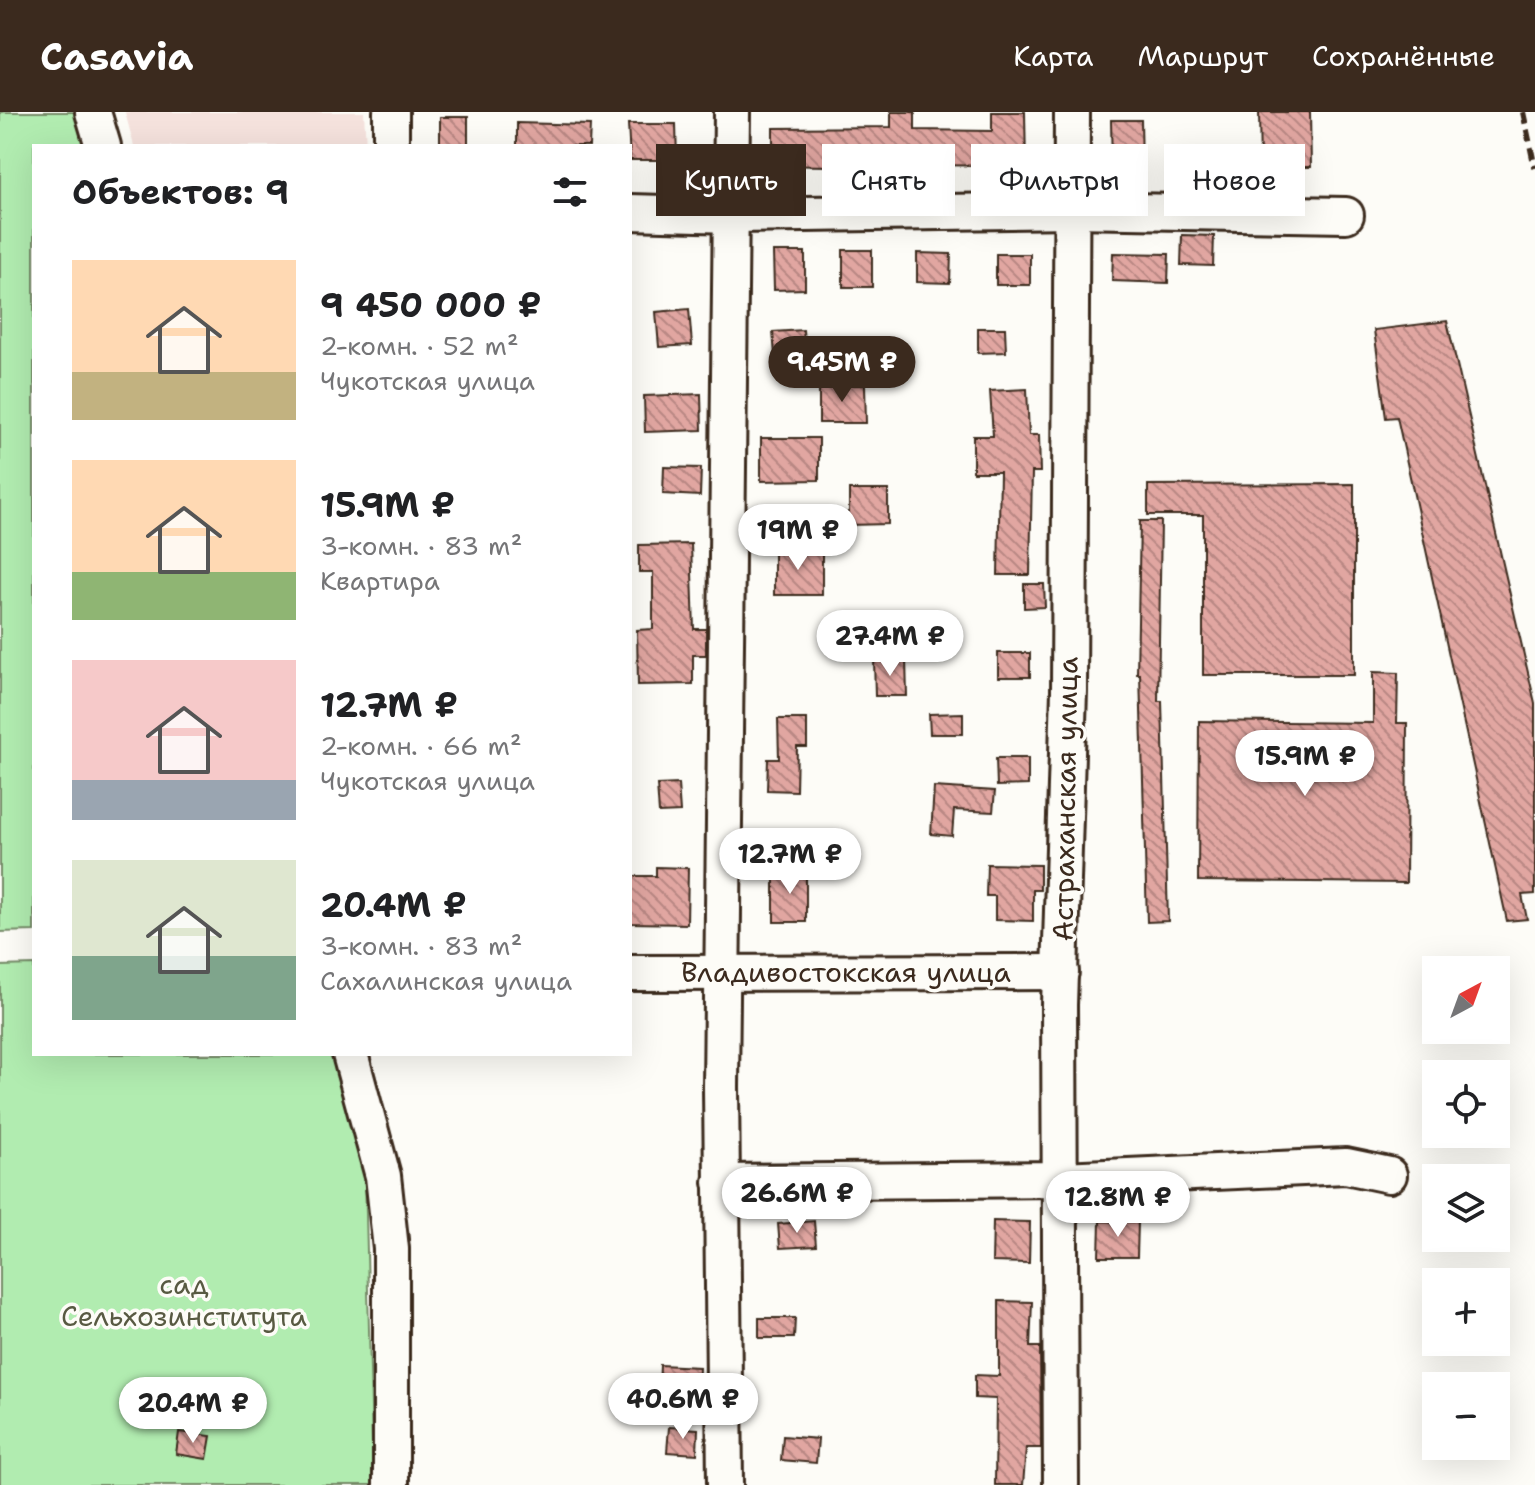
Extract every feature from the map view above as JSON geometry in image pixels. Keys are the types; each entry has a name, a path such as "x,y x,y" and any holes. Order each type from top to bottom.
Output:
{"street":[{"path":"93,112 102,144"},
{"path":"391,112 391,144"},
{"path":"732,112 732,144"},
{"name":"Астраханская улица","path":"1072,112 1072,144"},
{"path":"806,214 971,211"},
{"path":"1148,211 1346,215"},
{"path":"632,212 656,213"},
{"path":"725,1485 722,972 732,216"},
{"name":"Астраханская улица","path":"1061,1485 1061,972 1069,691 1072,216"},
{"name":"Владивостокская улица","path":"632,973 1061,972"},
{"path":"351,1056 383,1176 391,1249 391,1485"},
{"path":"721,1182 1062,1179 1346,1166 1389,1175"}],"shaded area":[{"path":"125,112 364,112 366,144 133,144"}],"green space":[{"path":"0,112 78,112 87,144 32,144 32,931 0,932"},
{"name":"сад Сельхозинститута","path":"32,965 32,1056 334,1056 365,1175 373,1485 0,1485 0,966"}],"building":[{"path":"891,112 915,112 915,130 992,131 992,112 1025,112 1026,144 971,144 971,166 955,165 955,144 822,144 822,166 806,166 806,144 773,144 773,128 891,127"},
{"path":"1259,112 1310,112 1311,167 1305,167 1305,144 1260,144"},
{"path":"440,117 468,117 468,144 440,144"},
{"path":"1111,120 1141,120 1142,144 1112,144"},
{"path":"517,123 590,125 589,144 517,144"},
{"path":"628,124 676,124 677,144 656,144 656,160 632,160 632,144 629,144"},
{"path":"1182,235 1214,236 1213,266 1181,265"},
{"path":"843,250 872,250 872,287 843,287"},
{"path":"773,252 805,252 805,289 774,290"},
{"path":"917,253 951,254 950,283 917,282"},
{"path":"1113,253 1169,254 1168,283 1112,281"},
{"path":"996,254 1030,254 1030,285 996,285"},
{"path":"689,309 692,345 659,347 656,312"},
{"path":"1447,321 1535,703 1535,894 1522,895 1527,919 1507,921 1397,417 1386,418 1374,330"},
{"path":"978,328 1005,328 1006,352 978,353"},
{"path":"803,330 805,353 775,355 773,332"},
{"path":"819,385 865,385 866,423 819,423"},
{"path":"1027,389 1029,435 1039,435 1040,472 1032,472 1030,575 998,575 1000,472 973,472 973,436 993,436 990,391"},
{"path":"701,394 702,430 645,432 644,396"},
{"path":"761,438 819,438 819,480 761,481"},
{"path":"664,467 701,468 700,496 663,494"},
{"path":"1354,484 1354,675 1203,675 1203,515 1148,515 1148,485"},
{"path":"849,490 888,490 888,524 849,525"},
{"path":"1140,521 1161,521 1158,701 1162,701 1168,921 1147,922 1140,674 1137,674"},
{"path":"691,544 694,629 706,629 706,655 693,655 693,684 638,685 637,630 653,629 653,572 639,572 639,545"},
{"path":"774,548 822,548 822,595 774,595"},
{"path":"1024,584 1044,584 1045,607 1024,608"},
{"path":"998,653 1030,653 1030,677 998,677"},
{"path":"874,659 906,659 907,696 875,696"},
{"path":"1373,672 1398,673 1397,723 1407,723 1406,883 1198,881 1199,721 1373,723"},
{"path":"963,713 963,734 930,734 929,714"},
{"path":"778,719 807,719 807,747 797,747 796,791 767,790 768,759 779,759"},
{"path":"996,758 1028,758 1028,785 997,786"},
{"path":"678,784 680,812 659,813 657,785"},
{"path":"934,787 995,791 993,812 954,810 952,836 931,834"},
{"path":"987,864 1040,865 1040,890 1033,890 1033,921 995,920 995,896 986,896"},
{"path":"656,867 688,868 687,924 632,923 632,876 656,876"},
{"path":"774,871 806,871 806,922 774,922"},
{"path":"814,1221 816,1246 780,1248 778,1224"},
{"path":"993,1221 1030,1222 1029,1263 992,1262"},
{"path":"1100,1221 1138,1222 1137,1257 1099,1257"},
{"path":"999,1301 1032,1302 1030,1347 1040,1347 1041,1448 1026,1448 1023,1485 995,1485 996,1399 975,1398 975,1375 999,1376"},
{"path":"759,1318 795,1318 794,1338 759,1338"},
{"path":"660,1365 699,1367 698,1392 659,1390"},
{"path":"669,1427 698,1429 697,1454 667,1452"},
{"path":"179,1432 211,1436 207,1459 176,1454"},
{"path":"783,1436 818,1439 816,1463 781,1460"}],"railway":[{"path":"1523,112 1535,168"}]}
